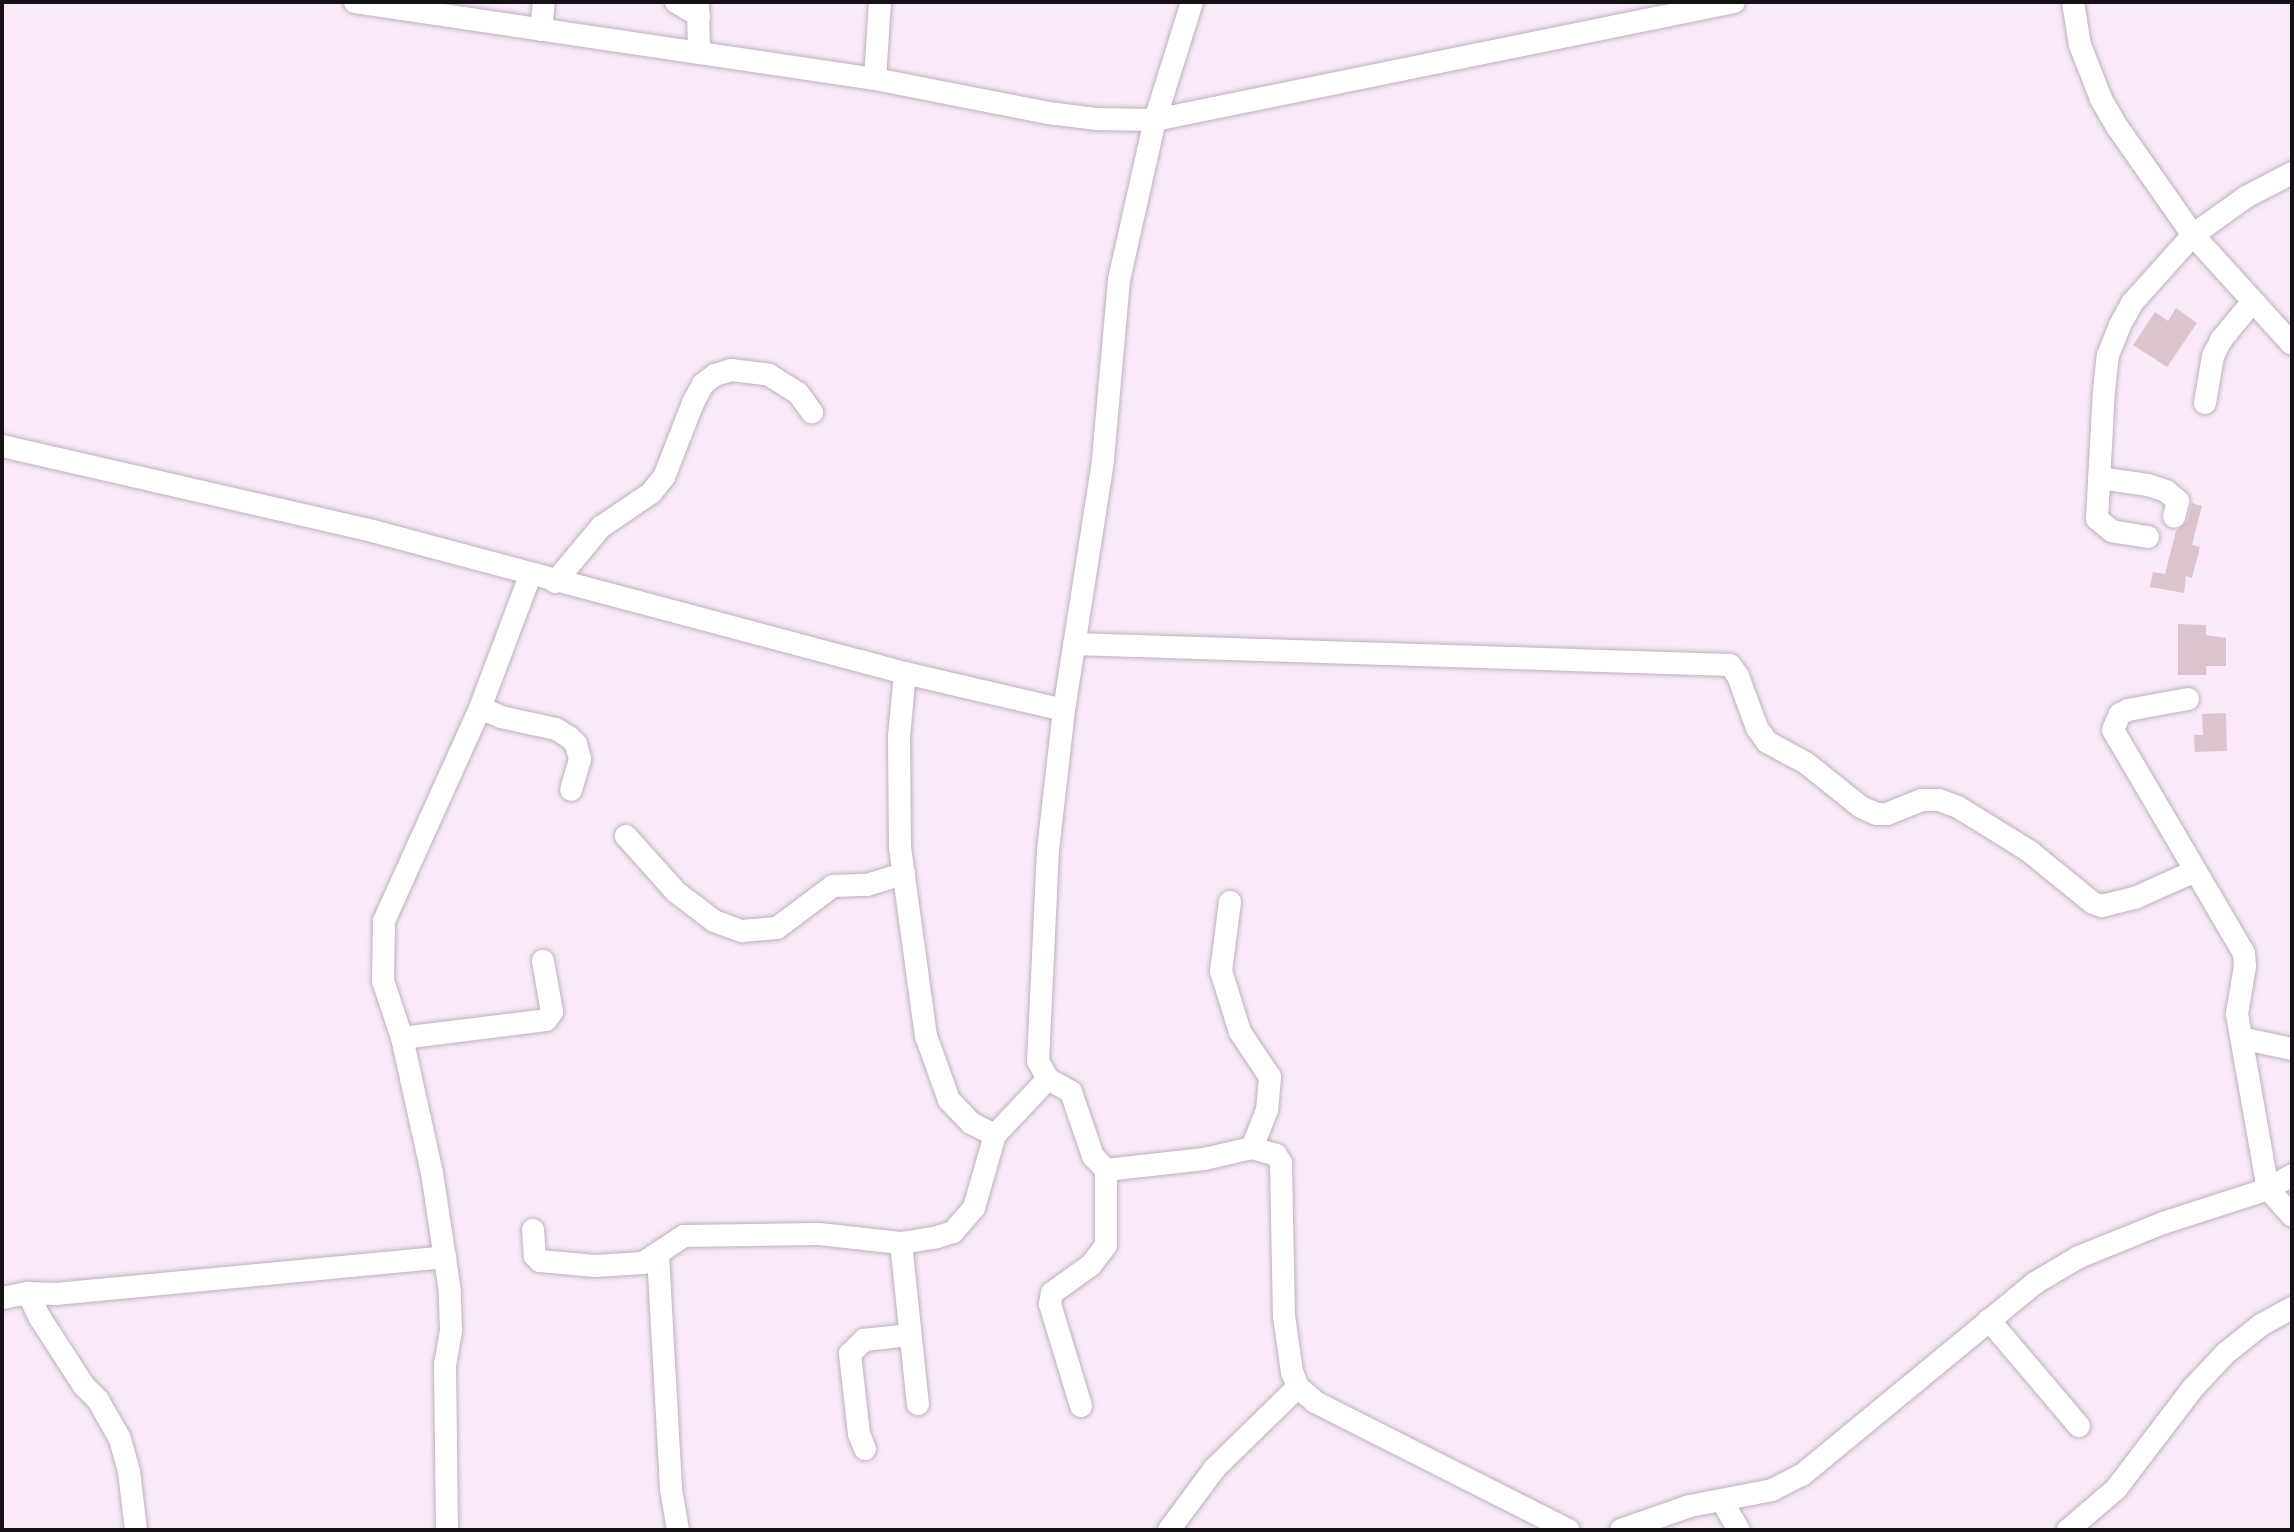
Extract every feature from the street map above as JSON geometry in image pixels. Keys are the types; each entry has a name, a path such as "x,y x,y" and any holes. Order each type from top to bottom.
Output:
{"street":[{"path":"355,2 875,79 1048,113 1096,119 1155,120 1734,2"},
{"path":"541,30 544,2"},
{"path":"676,2 698,9 699,53"},
{"path":"875,79 880,2"},
{"path":"1081,1406 1050,1304 1052,1293 1091,1265 1106,1245 1106,1170 1093,1156 1071,1092 1048,1079 1038,1061 1048,850 1064,710 1103,461 1119,280 1155,120 1192,2"},
{"path":"2073,2 2080,45 2101,99 2193,235 2292,344"},
{"path":"2148,537 2112,531 2097,519 2108,355 2132,303 2193,235 2246,197 2292,173"},
{"path":"2205,403 2213,356 2221,340 2253,301"},
{"path":"555,582 601,527 651,493 664,477 693,403 703,384 715,375 731,370 769,375 798,393 812,412"},
{"path":"2,446 365,529 530,576 905,673 1064,710"},
{"path":"2099,478 2148,485 2166,491 2178,501 2174,517"},
{"path":"447,1530 445,1365 451,1311 432,1173 402,1038 383,981 384,921 480,708 530,576"},
{"path":"1074,644 1730,665 1738,676 1757,728 1767,742 1806,763 1861,807 1877,814 1887,814 1922,800 1939,800 1958,807 2029,851 2093,903 2102,906 2137,897 2195,871"},
{"path":"905,673 899,737 900,847 921,1011 935,1066 949,1100 959,1113 995,1135"},
{"path":"2188,699 2128,710 2120,714 2113,730 2244,953 2245,966 2237,1014 2268,1189 2292,1216"},
{"path":"480,708 501,717 556,729 576,744 580,759 571,790"},
{"path":"626,836 676,892 714,921 742,931 777,928 833,886 867,885 904,874"},
{"path":"1230,902 1221,971 1240,1032 1270,1077 1267,1110 1252,1148"},
{"path":"402,1038 546,1020 552,1012 543,961"},
{"path":"2241,1038 2292,1049"},
{"path":"533,1230 535,1256 545,1263 626,1265 658,1255 684,1236 705,1234 819,1234 901,1243 937,1237 965,1222 979,1197 995,1135 1048,1079"},
{"path":"1106,1170 1204,1159 1252,1148 1267,1149 1281,1163 1284,1316 1292,1372 1298,1387 1327,1409 1568,1530"},
{"path":"1621,1530 1690,1506 1772,1490 1802,1475 2035,1283 2079,1257 2163,1223 2268,1189 2292,1175"},
{"path":"901,1243 918,1404"},
{"path":"658,1255 671,1489 678,1530"},
{"path":"2,1298 28,1293 56,1294 445,1257"},
{"path":"28,1293 40,1318 84,1386 104,1409 119,1437 129,1471 136,1530"},
{"path":"2068,1530 2116,1489 2193,1388 2226,1353 2261,1325 2292,1308"},
{"path":"1989,1320 2079,1426"},
{"path":"865,1449 859,1434 850,1354 864,1340 910,1335"},
{"path":"1169,1530 1215,1468 1298,1387"},
{"path":"1722,1501 1739,1530"}],"building":[{"path":"2176,308 2197,323 2167,367 2133,345 2155,312 2168,321"},
{"path":"2192,503 2202,506 2192,545 2200,547 2192,578 2186,576 2184,593 2150,587 2153,572 2165,574 2176,531 2187,521"},
{"path":"2178,624 2206,625 2206,635 2226,638 2226,666 2206,666 2206,675 2178,675"},
{"path":"2226,713 2227,751 2195,752 2194,735 2203,735 2202,714"}]}
